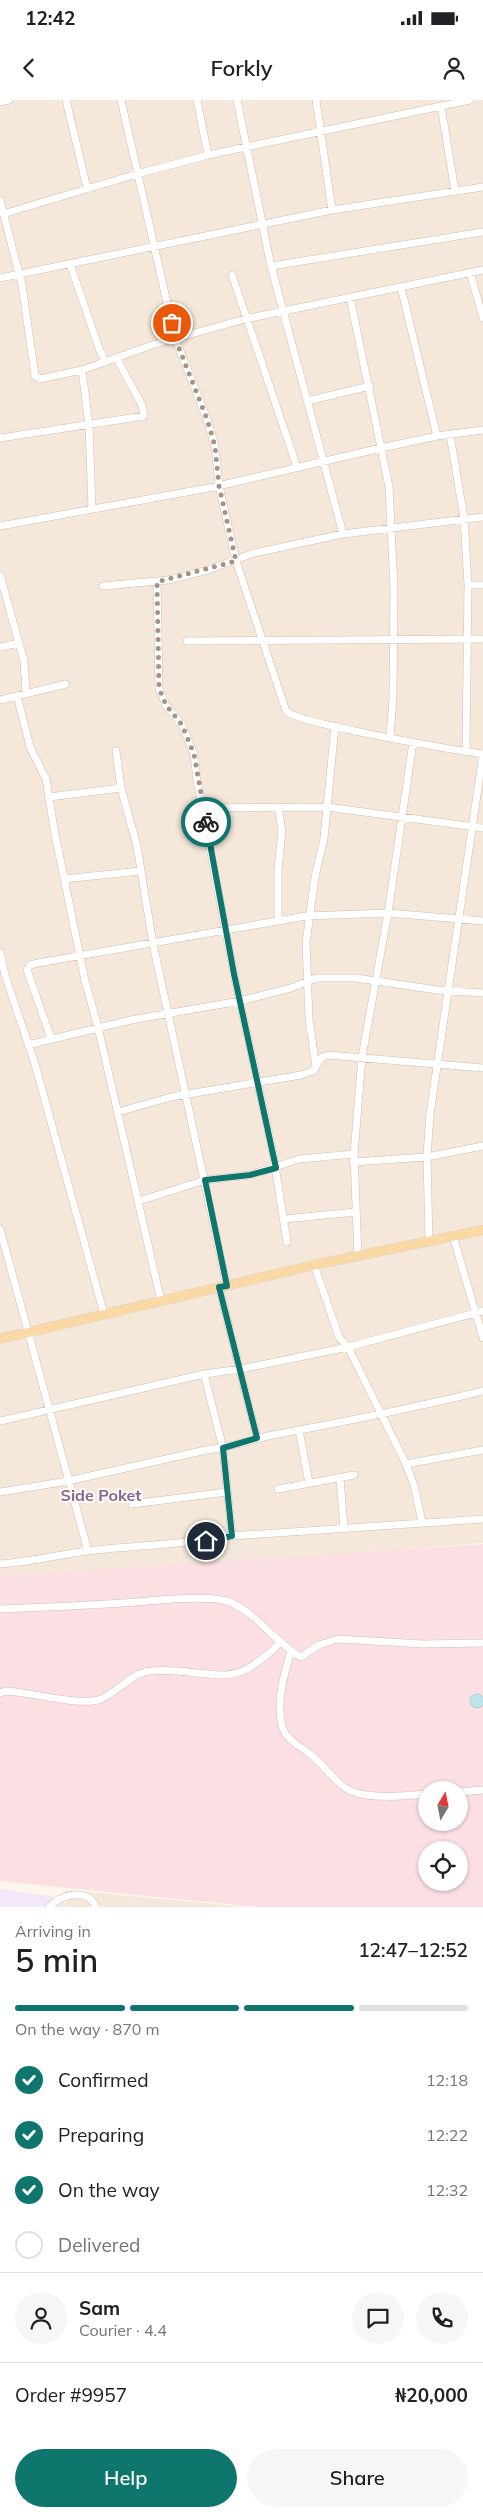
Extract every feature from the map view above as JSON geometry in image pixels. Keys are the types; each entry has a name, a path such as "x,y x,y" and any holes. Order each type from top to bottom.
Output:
{"main road":[{"path":"0,1339 314,1265 483,1230"}],"street":[{"path":"0,102 10,100"},
{"path":"66,100 87,188"},
{"path":"121,100 175,338 207,419 215,446 219,486 236,561 286,711 296,717 335,726 483,754 430,1114 427,1156 429,1241"},
{"path":"197,100 208,156"},
{"path":"237,100 272,266 343,534"},
{"path":"316,100 332,210"},
{"path":"3,214 87,188 208,156 470,100"},
{"path":"441,106 455,191"},
{"path":"0,278 332,210 483,187"},
{"path":"0,200 18,274 36,376 40,379 82,370 175,338 245,319 483,270"},
{"path":"272,266 483,232"},
{"path":"70,264 100,351 106,362"},
{"path":"470,272 483,318"},
{"path":"232,275 245,319 297,467"},
{"path":"401,287 437,436"},
{"path":"350,297 370,386 389,487 392,530 393,698 390,737"},
{"path":"0,438 144,416 142,405 118,358"},
{"path":"82,370 89,425 92,509"},
{"path":"307,401 370,386"},
{"path":"0,526 219,486 437,436 483,430"},
{"path":"450,435 464,518 468,585 466,751"},
{"path":"103,586 157,582 236,561 254,553 343,534 392,530 464,518 483,517"},
{"path":"0,575 24,661 26,694"},
{"path":"157,582 159,688 166,705 182,725 194,754 240,1001 276,1168 287,1242"},
{"path":"468,585 483,585"},
{"path":"187,641 392,638 483,639"},
{"path":"0,647 19,643"},
{"path":"0,700 66,684"},
{"path":"17,696 30,747 46,779 79,954 98,1027 161,1301"},
{"path":"316,1067 309,1019 306,942 315,877 324,838 335,726"},
{"path":"358,1256 354,1154 362,1057 388,914 400,816 413,742"},
{"path":"116,752 121,788 136,846 153,944 205,1180 223,1286 240,1369 257,1438"},
{"path":"49,797 121,788"},
{"path":"278,807 282,831 278,869 278,919"},
{"path":"203,808 327,807 483,828"},
{"path":"64,879 140,871"},
{"path":"51,1038 27,970 30,965 79,954 153,944 278,919 310,915 388,914 483,921"},
{"path":"0,952 2,976 28,1045 88,1250 104,1314"},
{"path":"28,1045 98,1027 240,1001 330,977 483,994"},
{"path":"118,1112 148,1102 309,1073 316,1067 322,1057 328,1056 362,1057 483,1068"},
{"path":"354,1162 427,1156 483,1146"},
{"path":"139,1202 205,1180 250,1175 299,1160 354,1154"},
{"path":"284,1219 356,1212"},
{"path":"0,1229 88,1551"},
{"path":"453,1236 479,1311 483,1338"},
{"path":"314,1265 339,1337 348,1346 406,1464 414,1485 422,1522"},
{"path":"0,1421 204,1374 240,1369 348,1346 479,1311"},
{"path":"204,1374 223,1448 232,1536"},
{"path":"0,1492 68,1481 206,1450 223,1448 257,1438 381,1413 421,1407 483,1391"},
{"path":"299,1430 309,1483"},
{"path":"406,1464 483,1450"},
{"path":"278,1489 354,1475"},
{"path":"340,1478 344,1528"},
{"path":"132,1504 227,1492"},
{"path":"0,1564 56,1558 88,1551 206,1541 232,1536 483,1518"},
{"path":"0,1609 191,1599 224,1600 247,1614 291,1651 301,1656 319,1645 338,1639 423,1644 483,1643"},
{"path":"0,1693 6,1690 66,1699 88,1701 101,1699 122,1684 148,1671 181,1669 227,1675 244,1670 270,1653 280,1642"},
{"path":"291,1651 282,1678 281,1708 282,1728 293,1742 313,1756 346,1789 357,1793 400,1796 418,1795"},
{"path":"468,1791 483,1790"},
{"path":"50,1907 57,1899 81,1895 91,1899 96,1907"}],"shaded area":[{"path":"0,100 483,100 483,1543 0,1580"},
{"path":"483,1544 483,1907 259,1907 0,1881 0,1576"},
{"path":"0,1889 64,1898 64,1907 0,1907"},
{"path":"65,1890 246,1907 65,1907"}],"water":[{"path":"477,1694 482,1696 484,1701 482,1706 477,1708 472,1706 470,1701 472,1696"}],"way so far":[{"path":"172,323 175,338 207,419 215,446 219,486 236,561 208,570 157,582 160,636 159,688 166,705 182,725 194,754 197,780 206,822"}],"district":[{"name":"Side Poket","path":"101,1495"}],"route":[{"path":"206,822 234,974 276,1168 250,1175 205,1180 227,1286 219,1287 257,1438 223,1448 232,1536 206,1541"}]}
